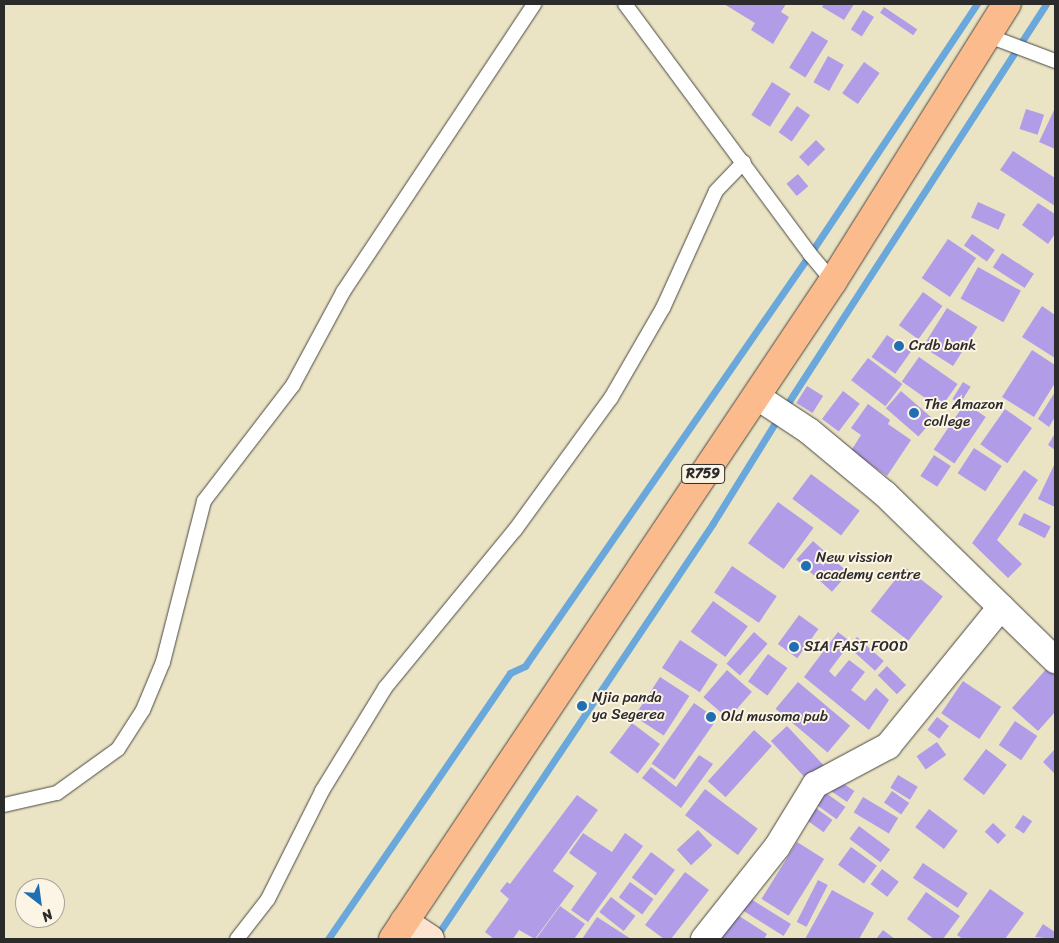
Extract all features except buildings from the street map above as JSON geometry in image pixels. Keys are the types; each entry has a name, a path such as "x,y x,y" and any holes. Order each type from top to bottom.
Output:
{"main road":[{"name":"R759","path":"398,931 833,281 1007,4"},
{"path":"398,931 430,939"}],"street":[{"path":"756,396 810,431 885,494 1055,660"},
{"path":"704,939 777,847 814,785 888,746 1001,607"}],"lane":[{"path":"4,805 57,793 118,749 143,710 163,662 204,501 293,385 343,292 534,4"},
{"path":"625,4 744,162 810,254 833,281"},
{"path":"986,35 1055,61"},
{"path":"237,939 268,899 322,791 384,688 515,530 611,398 662,308 716,191 744,162"}],"waterway":[{"path":"328,939 510,673 525,666 810,254 977,4"},
{"path":"784,409 1046,4"},
{"path":"436,937 713,523 778,418"}],"place":[{"name":"Crdb bank","path":"899,346"},
{"name":"The Amazon college","path":"914,413"},
{"name":"New vission academy centre","path":"806,566"},
{"name":"SIA FAST FOOD","path":"794,647"},
{"name":"Njia panda ya Segerea","path":"582,706"},
{"name":"Old musoma pub","path":"711,717"}]}
